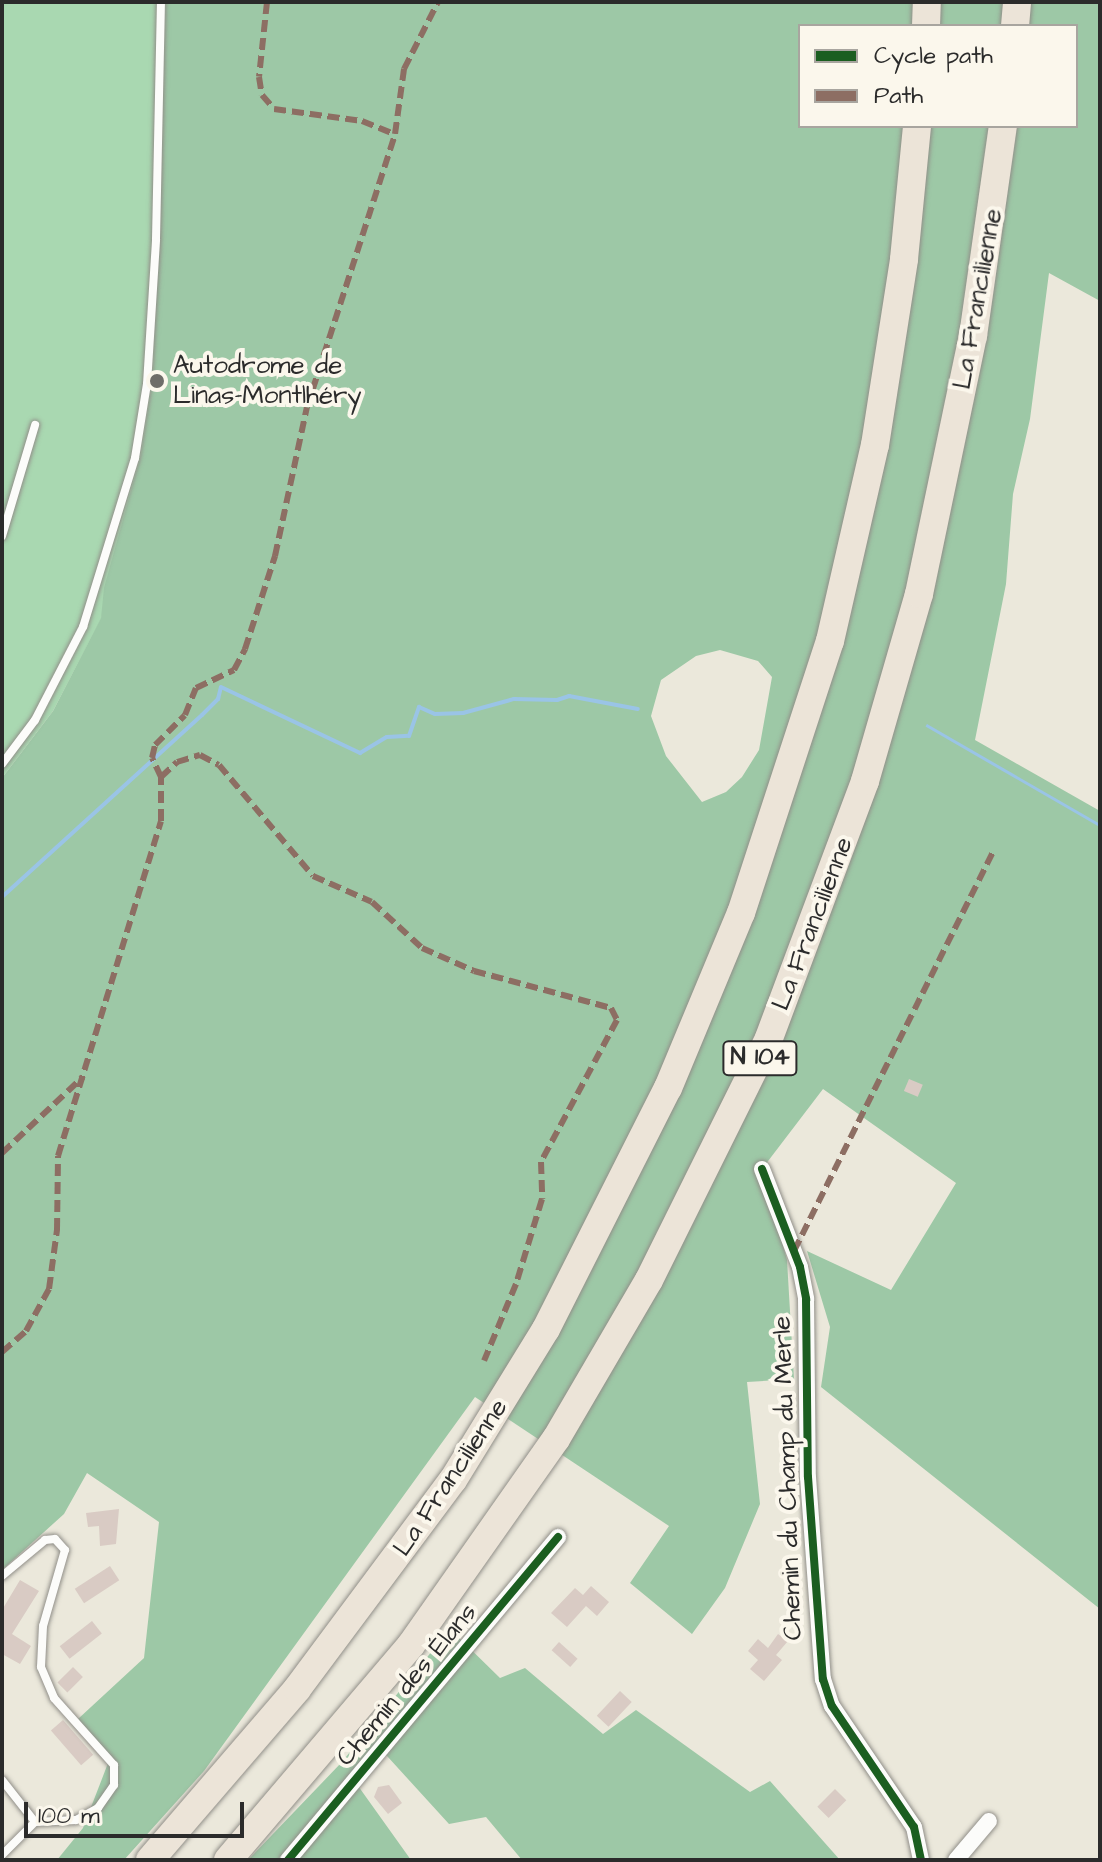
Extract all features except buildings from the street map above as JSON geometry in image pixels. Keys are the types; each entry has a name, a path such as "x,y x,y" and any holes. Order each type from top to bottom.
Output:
{"highway":[{"path":"926,24 927,2"},
{"path":"1015,24 1017,2"},
{"name":"La Francilienne","path":"150,1860 297,1689 453,1480 546,1329 668,1088 741,913 830,641 875,445 904,259 917,128"},
{"name":"La Francilienne","path":"228,1860 411,1645 548,1451 657,1267 769,1038 865,781 919,594 973,336 1003,128"}],"street":[{"name":"Chemin du Champ du Merle","path":"762,1169 800,1267 806,1299 808,1477 823,1679 832,1706 914,1827 921,1860"},
{"name":"Chemin des Élans","path":"288,1860 558,1537"},
{"path":"956,1860 989,1821"}],"lane":[{"path":"2,764 62,673 116,533 147,384 156,239 161,2"},
{"path":"2,536 35,425"},
{"path":"51,667 62,673"},
{"path":"2,1576 45,1540 55,1539 65,1550 43,1626 41,1667 54,1698 114,1765 114,1785 98,1808 76,1820 35,1822 2,1855"},
{"path":"2,1780 35,1822"}],"green space":[{"name":"Autodrome de Linas-Montlhéry","path":"2,2 253,2 251,98 101,619 53,711 2,778"},
{"path":"166,2 1100,2 1100,301 1049,273 1030,419 1013,494 1006,584 975,740 1100,811 1100,1609 821,1387 830,1327 807,1251 891,1290 956,1183 823,1089 762,1169 787,1260 794,1379 747,1382 760,1504 725,1588 692,1634 630,1583 669,1526 475,1397 204,1771 124,1860 57,1860 83,1828 110,1758 78,1719 144,1658 159,1522 87,1473 64,1514 2,1570 2,778 53,711 101,618 104,588 141,455 153,377","holes":["720,650 758,661 772,677 759,750 742,777 726,792 702,802 666,756 651,716 661,680 696,656"]},
{"path":"450,1629 500,1678 525,1668 603,1734 636,1710 750,1792 770,1781 840,1860 522,1860 486,1817 449,1824 377,1745 351,1776 411,1860 248,1860 341,1763"}],"water":[{"path":"927,724 1099,824 1098,826 926,727"}],"waterway":[{"path":"2,897 202,715 218,699 221,687 360,753 387,737 409,736 419,707 435,714 463,713 514,699 557,700 569,696 638,709"}],"marked path":[{"path":"267,2 259,77 262,95 274,109 362,121 395,134"},
{"path":"2,1352 26,1331 49,1289 57,1230 58,1156 161,821 161,777 152,758 155,745 185,715 196,688 234,670 245,649 275,556 307,407 395,134 404,69 438,2"},
{"path":"161,777 177,762 200,755 219,765 313,876 372,902 422,948 474,971 611,1008 617,1020 541,1162 542,1199 516,1284 484,1361"},
{"path":"794,1251 993,851"},
{"path":"2,1153 83,1077"}],"cycle path":[{"path":"762,1169 800,1267 806,1299 808,1477 823,1679 832,1706 914,1827 921,1860"},
{"path":"288,1860 558,1537"}],"place":[{"name":"Autodrome de Linas-Montlhéry","path":"157,381"}]}
